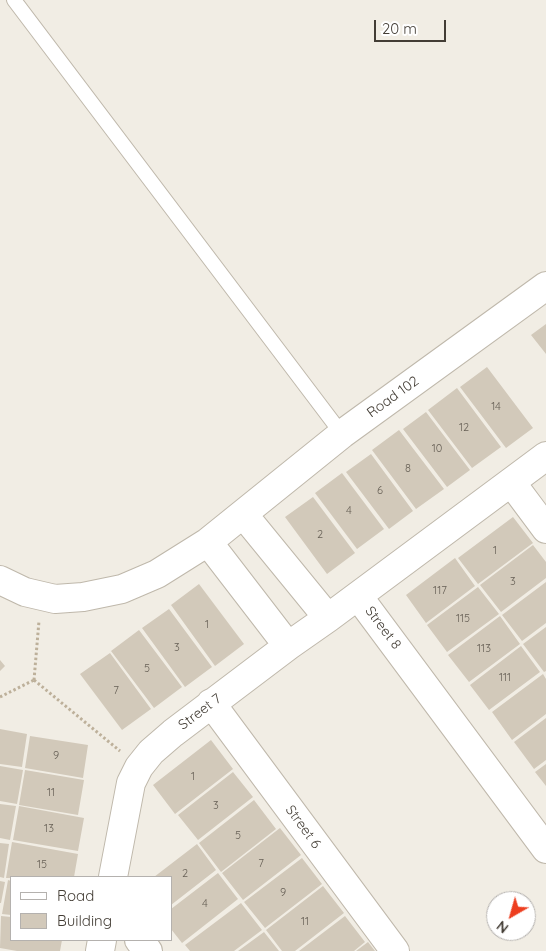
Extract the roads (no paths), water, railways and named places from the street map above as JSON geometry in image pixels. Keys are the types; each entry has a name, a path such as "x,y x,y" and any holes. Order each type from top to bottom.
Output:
{"street":[{"name":"Road 102","path":"0,580 25,592 55,599 83,597 122,589 157,574 208,542 342,434 546,286"},
{"name":"Street 8","path":"546,456 358,596 546,850"},
{"path":"511,482 546,529"},
{"path":"243,514 328,618"},
{"path":"208,542 288,646"},
{"name":"Street 7","path":"113,876 131,782 151,752 211,703 358,596"},
{"name":"Street 6","path":"211,703 395,951"}],"lane":[{"path":"14,0 342,434"}]}
